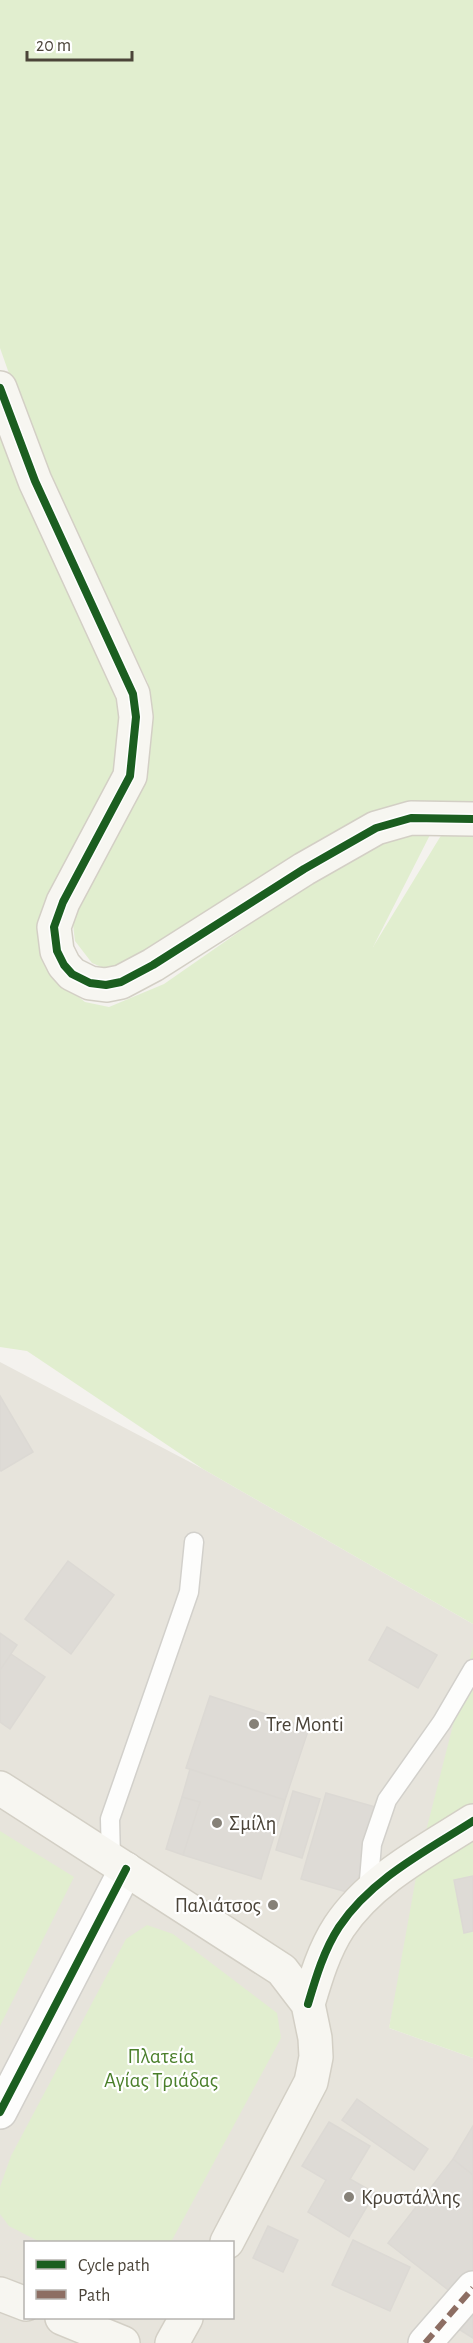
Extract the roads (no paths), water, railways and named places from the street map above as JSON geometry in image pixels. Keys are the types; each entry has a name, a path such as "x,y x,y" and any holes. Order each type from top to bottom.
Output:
{"street":[{"path":"0,388 35,481 133,694 136,717 130,776 63,902 54,927 57,951 72,974 90,983 121,982 153,965 304,869 376,828 411,819 473,819"},
{"path":"0,1788 282,1970 308,2004 315,2038 316,2057 311,2082 228,2241"},
{"path":"308,2004 322,1959 339,1927 368,1892 473,1821"},
{"path":"0,2112 119,1864"},
{"path":"425,2343 473,2288"},
{"path":"0,2294 24,2303"},
{"path":"172,2343 185,2319"},
{"path":"77,2329 123,2343"}],"lane":[{"path":"119,1864 110,1819 189,1592 194,1542"},
{"path":"368,1892 372,1844 387,1800 442,1722 473,1669"}],"place":[{"name":"Tre Monti","path":"254,1724"},
{"name":"Σμίλη","path":"217,1823"},
{"name":"Παλιάτσος","path":"273,1905"},
{"name":"Κρυστάλλης","path":"349,2197"}],"park label":[{"name":"Πλατεία Αγίας Τριάδας","path":"161,2068"}]}
